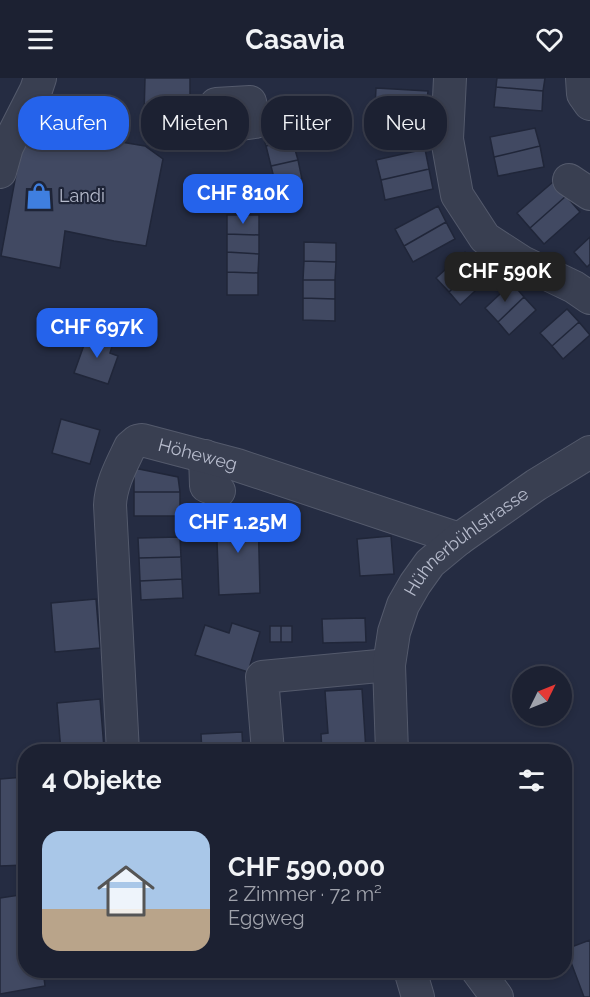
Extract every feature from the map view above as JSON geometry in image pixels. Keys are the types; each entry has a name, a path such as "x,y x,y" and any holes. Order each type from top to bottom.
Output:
{"street":[{"path":"0,172 7,147 40,78"},
{"path":"450,78 447,140 457,195 486,238 522,262 574,287 590,298"},
{"path":"582,78 583,94 590,104"},
{"name":"Höheweg","path":"123,744 110,505 114,480 130,447 137,441 142,440 237,465 459,539"},
{"name":"Hühnerbühlstrasse","path":"392,744 389,664 394,632 404,604 415,584 430,563 459,539 536,485 590,452"},
{"path":"205,456 206,486 219,491"},
{"path":"267,744 262,677 389,664"},
{"path":"412,978 418,997"},
{"path":"483,978 497,997"}],"building":[{"path":"145,78 190,78 190,96 145,96"},
{"path":"497,78 545,78 543,91 496,87"},
{"path":"496,87 543,91 542,111 494,107"},
{"path":"376,88 428,91 428,96 376,96"},
{"path":"535,128 540,146 494,157 490,137"},
{"path":"129,143 141,145 141,150 151,150 163,159 146,246 65,231 60,268 1,256 21,150 129,150"},
{"path":"540,146 544,167 498,176 494,157"},
{"path":"267,150 295,150 298,160 271,166"},
{"path":"425,150 429,169 381,180 376,160"},
{"path":"298,160 302,179 276,186 271,166"},
{"path":"429,169 433,189 385,200 381,180"},
{"path":"553,182 566,196 530,228 517,213"},
{"path":"566,196 580,212 544,244 530,228"},
{"path":"438,206 446,222 404,246 395,229"},
{"path":"227,215 259,215 259,235 227,234"},
{"path":"446,222 455,239 413,262 404,246"},
{"path":"227,234 259,235 259,254 227,252"},
{"path":"590,237 590,264 587,267 574,252"},
{"path":"304,242 336,243 336,262 304,261"},
{"path":"227,252 259,254 258,273 227,272"},
{"path":"465,252 477,265 449,292 436,278"},
{"path":"304,261 336,262 335,280 303,280"},
{"path":"477,265 489,278 460,305 449,292"},
{"path":"227,272 258,273 258,295 227,295"},
{"path":"303,280 335,280 335,299 303,298"},
{"path":"512,283 524,297 498,322 485,308"},
{"path":"524,297 536,310 509,335 498,322"},
{"path":"303,298 335,299 335,321 303,320"},
{"path":"567,309 579,322 552,346 540,333"},
{"path":"579,322 590,335 563,359 552,346"},
{"path":"89,331 114,340 110,353 118,356 108,384 74,373"},
{"path":"61,419 100,430 90,464 52,453"},
{"path":"134,468 178,477 180,492 134,492"},
{"path":"134,492 180,492 180,516 134,516"},
{"path":"258,513 260,593 219,595 216,514"},
{"path":"391,536 394,574 360,576 357,539"},
{"path":"180,537 181,557 139,558 138,538"},
{"path":"181,557 182,579 140,581 139,558"},
{"path":"182,579 183,598 141,600 140,581"},
{"path":"96,599 100,648 55,652 51,603"},
{"path":"365,618 366,642 323,643 322,619"},
{"path":"232,623 260,632 248,672 195,655 205,625 229,633"},
{"path":"270,626 281,626 281,642 270,642"},
{"path":"281,626 292,626 292,642 281,642"},
{"path":"362,689 366,744 322,744 321,734 328,733 325,691"},
{"path":"100,699 104,744 60,744 57,703"},
{"path":"242,732 243,744 202,744 201,734"},
{"path":"18,778 18,865 0,866 0,779"},
{"path":"18,895 18,978 44,978 45,986 0,994 0,898"},
{"path":"590,940 590,997 584,997 572,965 572,947"}],"place":[{"name":"Landi","path":"39,196"}]}
